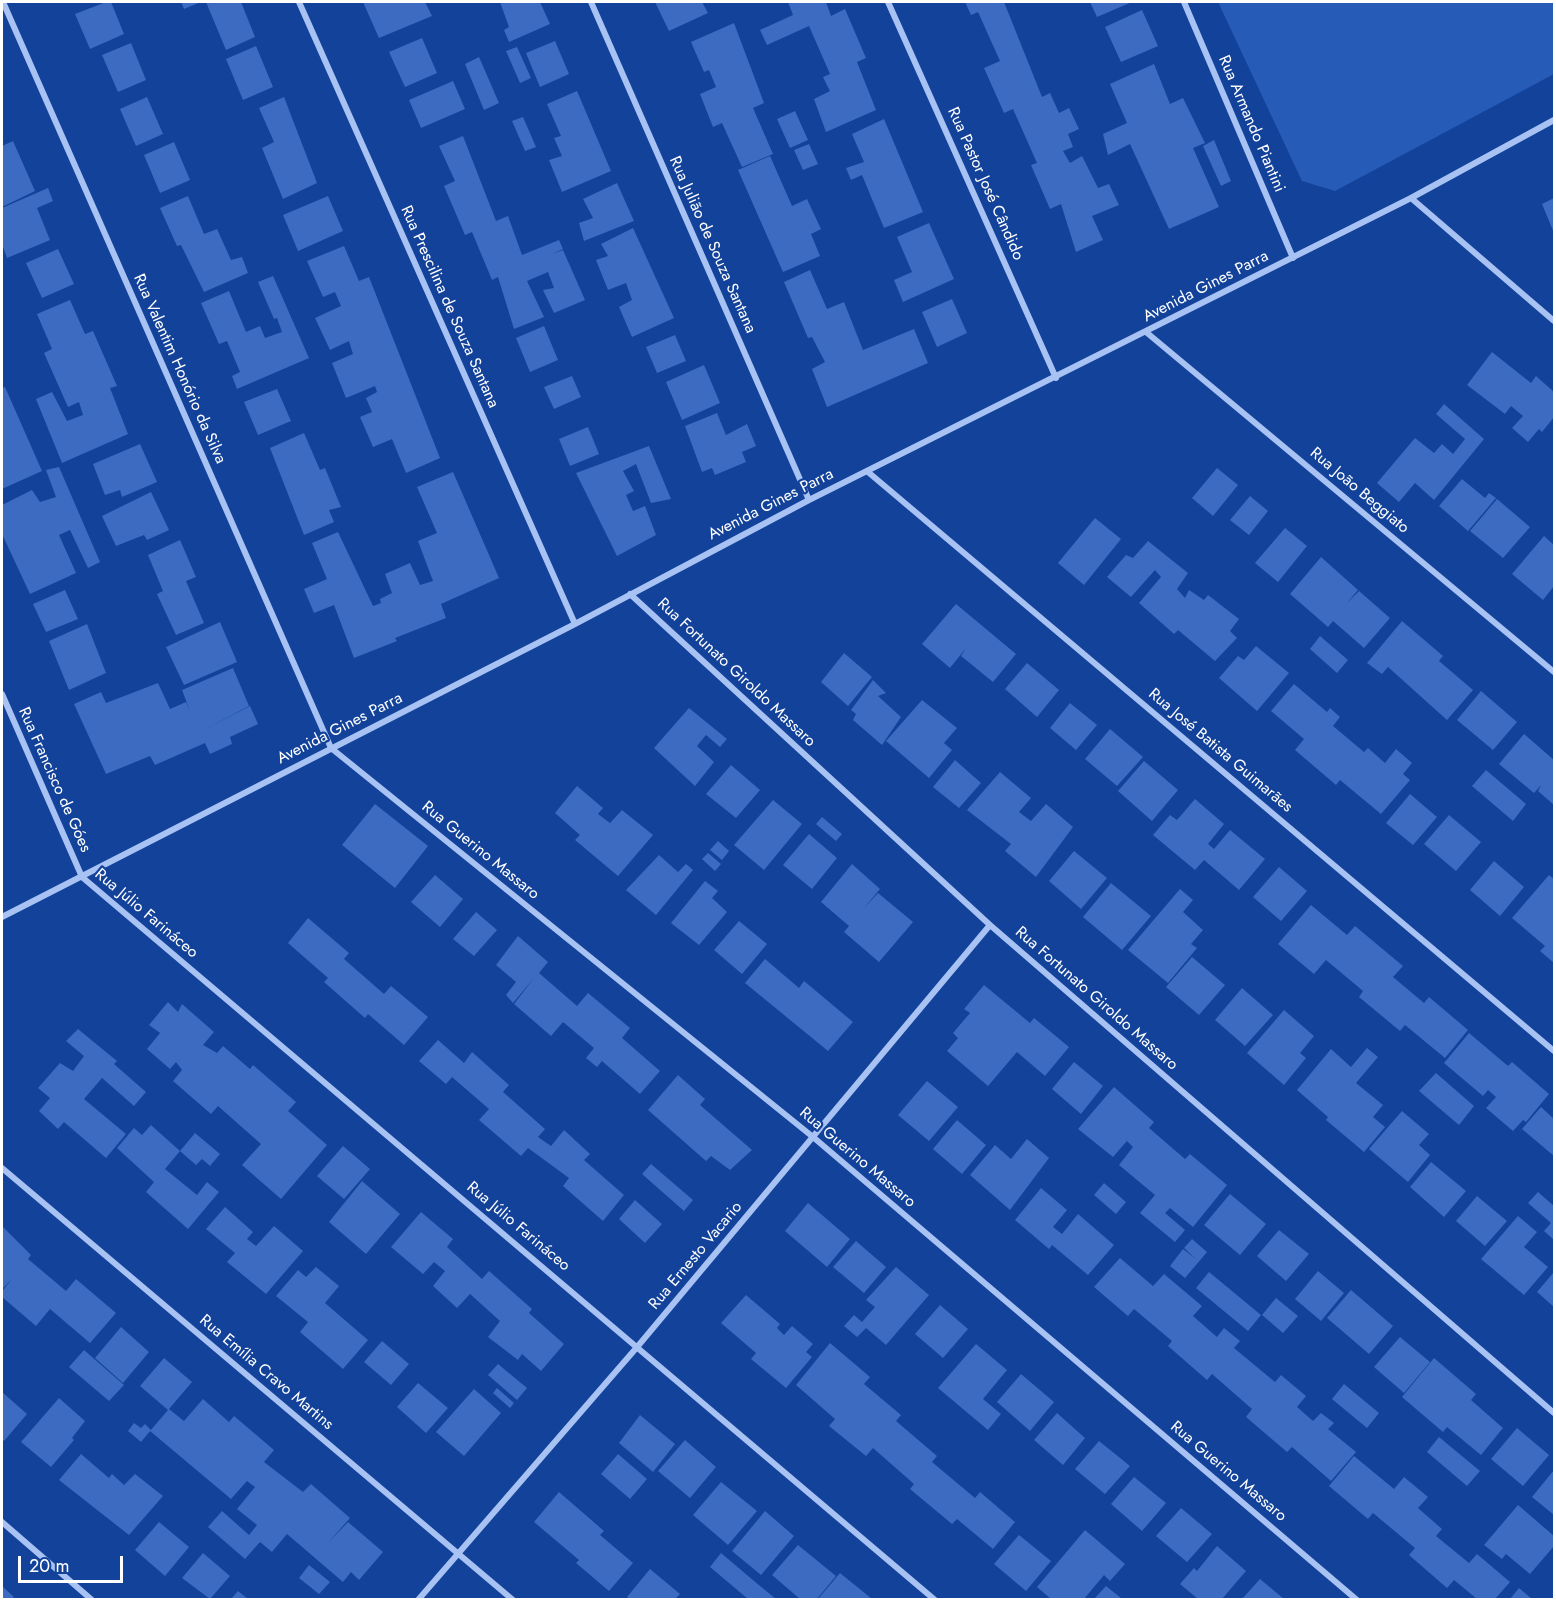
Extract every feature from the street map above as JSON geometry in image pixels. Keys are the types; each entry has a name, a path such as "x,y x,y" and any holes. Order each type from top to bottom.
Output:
{"street":[{"name":"Rua Valentim Honório da Silva","path":"3,2 331,748"},
{"name":"Rua Prescilina de Souza Santana","path":"299,2 575,624"},
{"name":"Rua Julião de Souza Santana","path":"591,2 809,500"},
{"name":"Rua Pastor José Cândido","path":"888,2 1056,378"},
{"name":"Rua Armando Piantini","path":"1184,2 1293,258"},
{"name":"Avenida Gines Parra","path":"2,917 575,624 809,500 1411,198 1554,120"},
{"path":"1411,198 1554,321"},
{"name":"Rua João Beggiato","path":"1146,332 1554,672"},
{"name":"Rua José Batista Guimarães","path":"868,472 1554,1051"},
{"name":"Rua Fortunato Giroldo Massaro","path":"630,594 990,925 1554,1413"},
{"name":"Rua Francisco de Góes","path":"2,694 82,877"},
{"name":"Rua Guerino Massaro","path":"331,748 813,1137 1357,1599"},
{"name":"Rua Júlio Farináceo","path":"82,877 639,1346 935,1599"},
{"name":"Rua Ernesto Vacario","path":"418,1599 639,1346 990,925"},
{"name":"Rua Emília Cravo Martins","path":"2,1168 513,1599"},
{"path":"2,1522 92,1599"}],"shaded area":[{"path":"1218,2 1554,2 1554,74 1335,191 1302,181"}],"building":[{"path":"111,2 124,34 90,49 75,14"},
{"path":"181,2 201,2 184,9"},
{"path":"206,2 241,2 255,37 226,50"},
{"path":"363,2 425,2 432,16 379,38"},
{"path":"500,2 540,2 550,24 509,42 504,30 509,27"},
{"path":"655,2 702,2 708,13 669,31"},
{"path":"788,2 826,2 831,16 845,9 866,58 857,62 876,110 826,132 814,99 830,91 823,77 830,74 809,26 767,45 760,30 793,15"},
{"path":"965,2 1004,2 1042,97 1050,93 1059,113 1069,108 1079,129 1068,134 1073,147 1063,151 1070,163 1082,156 1098,188 1109,184 1119,205 1092,216 1103,240 1076,252 1061,204 1050,209 1031,165 1037,163 1013,109 1004,113 984,68 1000,61 978,12 971,15"},
{"path":"1090,2 1132,2 1097,17"},
{"path":"1142,10 1158,46 1121,62 1105,27"},
{"path":"734,23 764,103 753,108 773,154 742,167 722,123 713,127 700,94 716,87 709,70 704,72 691,42"},
{"path":"422,38 437,73 405,87 389,52"},
{"path":"555,41 569,74 540,87 526,53"},
{"path":"131,43 146,80 118,92 102,55"},
{"path":"256,46 273,87 243,100 226,59"},
{"path":"517,47 531,78 520,83 506,51"},
{"path":"479,57 499,103 484,110 465,64"},
{"path":"1154,64 1170,104 1183,98 1205,143 1193,148 1219,207 1169,229 1130,144 1108,155 1103,134 1127,123 1110,84"},
{"path":"453,81 465,109 421,128 409,100"},
{"path":"577,91 611,171 562,192 549,160 562,156 554,138 561,136 547,104"},
{"path":"147,97 163,134 136,146 120,109"},
{"path":"284,97 317,183 283,199 262,148 274,142 259,108"},
{"path":"795,111 808,140 790,148 777,119"},
{"path":"523,117 536,147 525,151 512,121"},
{"path":"884,119 923,212 884,228 862,175 851,180 846,168 864,162 852,134"},
{"path":"463,136 496,221 508,216 522,255 559,240 563,249 552,254 563,250 585,300 554,313 543,290 554,288 548,272 527,281 544,317 514,329 498,277 492,280 472,232 465,235 444,186 455,181 439,146"},
{"path":"1214,140 1231,181 1221,186 1203,146"},
{"path":"13,141 35,191 2,207 2,146"},
{"path":"174,142 190,180 160,193 144,155"},
{"path":"809,144 818,164 803,170 794,150"},
{"path":"770,156 792,206 807,199 821,229 811,234 820,256 783,272 738,170"},
{"path":"617,183 634,221 584,241 579,223 593,218 583,199"},
{"path":"48,188 53,201 37,208 50,240 7,258 2,244 2,208"},
{"path":"188,196 204,234 217,229 231,260 242,257 248,273 204,292 181,245 177,246 160,208"},
{"path":"328,196 343,231 298,251 283,215"},
{"path":"1554,198 1554,233 1542,204"},
{"path":"929,223 954,279 903,302 894,280 912,272 897,237"},
{"path":"633,228 674,318 632,337 619,307 632,300 626,283 608,290 596,260 608,256 601,244"},
{"path":"344,246 359,281 369,277 440,458 406,473 392,439 373,447 360,417 372,412 366,398 377,392 375,386 346,398 332,363 353,354 349,341 330,350 315,318 341,306 335,292 323,297 307,261"},
{"path":"58,249 74,284 42,298 26,263"},
{"path":"810,270 827,309 844,302 863,350 914,329 928,363 827,407 812,369 825,362 812,337 808,338 784,282"},
{"path":"273,276 309,358 237,389 232,376 240,372 227,341 219,344 201,303 229,291 246,332 260,326 265,338 282,332 258,282"},
{"path":"952,299 967,333 937,347 922,312"},
{"path":"70,300 85,334 93,331 117,386 110,388 128,434 62,463 36,399 52,392 67,421 83,415 79,402 68,407 44,353 52,349 37,314"},
{"path":"544,326 558,360 530,372 516,338"},
{"path":"675,335 686,361 657,373 646,347"},
{"path":"1492,352 1531,383 1536,376 1554,392 1554,417 1542,432 1539,429 1528,442 1512,428 1523,416 1511,406 1505,414 1467,385"},
{"path":"704,365 720,403 682,420 666,382"},
{"path":"572,376 581,397 554,409 544,387"},
{"path":"5,387 42,471 2,489 2,388"},
{"path":"277,389 291,421 258,435 244,402"},
{"path":"1444,404 1484,439 1434,500 1415,483 1399,502 1377,483 1415,438 1434,453 1442,444 1453,454 1465,439 1436,414"},
{"path":"717,413 726,435 747,424 756,446 742,452 746,462 715,475 712,468 702,472 685,426"},
{"path":"588,427 599,454 570,466 559,439"},
{"path":"304,433 320,470 325,468 341,507 329,510 334,522 304,535 270,448"},
{"path":"140,444 157,482 122,497 120,490 105,495 93,464"},
{"path":"649,446 671,499 651,503 636,464 623,471 634,491 626,495 633,511 645,506 656,535 617,556 576,473"},
{"path":"59,467 100,562 88,568 70,530 59,535 76,573 30,594 2,534 2,505 32,490 40,502 56,497 46,470"},
{"path":"1217,468 1238,485 1213,516 1192,498"},
{"path":"453,472 499,578 441,604 446,618 395,638 397,641 354,658 334,605 314,613 304,589 327,579 312,543 338,532 373,606 381,603 380,599 392,593 385,574 410,563 420,585 433,581 418,541 437,533 417,487"},
{"path":"1462,479 1485,498 1489,493 1496,498 1468,531 1439,506"},
{"path":"151,492 169,530 147,540 144,535 116,546 102,516"},
{"path":"1250,496 1268,511 1249,535 1230,520"},
{"path":"1497,499 1530,527 1503,558 1470,531"},
{"path":"1095,518 1121,539 1084,585 1058,563"},
{"path":"1285,528 1307,546 1278,582 1255,563"},
{"path":"1544,536 1554,545 1554,586 1543,600 1512,574"},
{"path":"180,540 196,577 186,581 204,623 176,635 157,594 163,591 148,555"},
{"path":"1148,541 1188,573 1177,589 1185,598 1189,590 1204,600 1208,595 1239,619 1230,631 1237,638 1215,661 1178,630 1174,634 1139,603 1161,577 1155,570 1131,597 1107,577 1126,555 1133,558"},
{"path":"1321,557 1358,590 1347,603 1359,591 1390,618 1364,648 1333,621 1328,627 1290,594"},
{"path":"65,590 78,619 46,632 33,604"},
{"path":"956,604 1016,654 993,682 961,656 966,648 950,668 922,644"},
{"path":"1402,621 1443,656 1439,661 1473,690 1447,720 1388,667 1382,674 1367,663"},
{"path":"220,622 237,662 184,685 166,647"},
{"path":"87,624 106,673 69,690 49,641"},
{"path":"1320,636 1348,660 1337,673 1310,649"},
{"path":"1256,646 1289,673 1257,711 1219,678 1238,656 1244,660"},
{"path":"844,653 872,677 848,706 821,682"},
{"path":"1027,663 1059,690 1037,717 1005,689"},
{"path":"233,668 249,706 200,732 250,706 258,724 230,737 232,744 210,754 205,743 155,765 150,756 106,774 74,704 101,692 106,703 158,683 170,709 186,702 190,711 182,690"},
{"path":"873,680 886,693 878,696 901,717 882,745 853,720 856,714 851,710"},
{"path":"1294,684 1327,712 1330,708 1340,717 1333,726 1364,752 1368,748 1385,763 1396,749 1412,763 1403,774 1410,780 1381,814 1340,780 1336,785 1295,750 1304,739 1271,711"},
{"path":"1481,691 1517,722 1493,750 1457,720"},
{"path":"922,700 957,728 944,743 952,750 929,778 886,741"},
{"path":"1070,703 1097,725 1076,750 1050,728"},
{"path":"689,708 727,739 720,747 706,735 697,746 714,762 695,786 654,748"},
{"path":"1110,729 1143,757 1117,786 1085,759"},
{"path":"1524,734 1554,760 1554,805 1538,791 1541,785 1534,793 1499,764"},
{"path":"955,760 981,783 959,808 933,787"},
{"path":"1144,761 1178,790 1152,821 1118,791"},
{"path":"731,765 760,790 736,818 706,794"},
{"path":"1486,770 1526,804 1513,821 1472,786"},
{"path":"1000,772 1031,798 1019,812 1031,821 1046,804 1073,827 1036,877 1005,851 1011,844 967,810"},
{"path":"577,786 603,808 598,814 610,823 622,810 653,835 618,876 575,840 580,835 555,813"},
{"path":"1410,794 1437,817 1413,845 1386,823"},
{"path":"1195,799 1224,824 1208,844 1214,849 1230,830 1265,859 1239,890 1204,860 1195,870 1153,835 1170,815 1177,820"},
{"path":"773,800 802,824 764,870 734,845"},
{"path":"375,804 428,846 395,888 342,845"},
{"path":"1449,815 1481,842 1456,871 1424,844"},
{"path":"822,817 842,834 836,841 816,824"},
{"path":"809,834 837,858 812,889 783,865"},
{"path":"718,841 729,851 722,860 710,850"},
{"path":"1074,851 1107,878 1081,909 1049,881"},
{"path":"708,853 721,864 715,871 702,859"},
{"path":"659,855 678,872 686,864 693,870 656,915 626,890"},
{"path":"1494,861 1524,887 1500,916 1470,890"},
{"path":"852,864 880,889 864,908 878,893 913,922 879,962 844,932 849,926 821,902"},
{"path":"1279,867 1307,891 1281,921 1253,897"},
{"path":"435,875 463,899 440,927 411,902"},
{"path":"1549,875 1554,879 1554,963 1540,951 1545,946 1512,918"},
{"path":"705,881 718,891 712,898 727,912 699,945 671,923"},
{"path":"1111,883 1151,916 1122,950 1083,917"},
{"path":"1180,889 1193,900 1183,912 1203,930 1191,944 1197,948 1168,983 1128,950"},
{"path":"1311,905 1347,935 1355,926 1403,966 1393,977 1424,1003 1429,997 1468,1030 1445,1058 1405,1025 1400,1031 1359,997 1363,991 1326,960 1314,974 1278,944"},
{"path":"476,912 497,930 474,956 453,939"},
{"path":"308,918 349,953 344,959 384,994 391,986 428,1017 404,1045 368,1014 365,1018 324,982 328,978 288,943"},
{"path":"739,921 767,944 742,974 714,950"},
{"path":"518,936 548,962 539,973 577,1006 588,993 630,1028 622,1038 660,1071 640,1094 602,1061 597,1067 586,1058 594,1048 563,1022 551,1036 514,1004 534,978 513,1003 506,995 516,982 496,965"},
{"path":"1192,957 1225,985 1199,1015 1166,987"},
{"path":"765,959 799,988 804,981 853,1022 828,1051 745,983"},
{"path":"984,985 1030,1023 1034,1018 1069,1047 1045,1076 1017,1052 988,1086 947,1051 958,1038 953,1033 970,1013 964,1009"},
{"path":"1242,988 1273,1015 1245,1046 1215,1020"},
{"path":"168,1002 178,1012 182,1004 214,1032 203,1045 217,1053 223,1046 250,1069 253,1065 296,1102 288,1111 327,1145 281,1199 242,1165 261,1144 218,1106 211,1114 173,1081 182,1070 176,1062 170,1069 147,1049 160,1033 149,1025"},
{"path":"1284,1010 1314,1036 1300,1053 1306,1058 1284,1085 1247,1053"},
{"path":"78,1029 117,1061 114,1064 146,1092 134,1106 102,1078 84,1099 126,1134 106,1158 64,1122 58,1129 39,1111 50,1098 38,1088 60,1063 73,1071 84,1056 66,1041"},
{"path":"1469,1033 1508,1066 1512,1062 1549,1094 1526,1122 1523,1120 1513,1131 1486,1108 1496,1097 1488,1090 1483,1096 1444,1063"},
{"path":"438,1040 464,1063 472,1052 509,1085 503,1092 545,1129 538,1137 551,1146 564,1130 590,1154 584,1160 624,1195 603,1221 563,1186 569,1178 528,1148 521,1156 479,1120 489,1109 452,1077 446,1084 419,1061"},
{"path":"1367,1048 1378,1057 1356,1083 1383,1105 1373,1117 1385,1127 1364,1152 1326,1120 1328,1117 1297,1090 1331,1049 1351,1067"},
{"path":"1074,1062 1103,1086 1081,1114 1052,1089"},
{"path":"1436,1073 1474,1106 1459,1125 1419,1091"},
{"path":"678,1075 705,1099 700,1105 752,1150 730,1170 711,1156 706,1161 648,1110"},
{"path":"927,1081 958,1107 929,1141 898,1115"},
{"path":"1114,1087 1154,1122 1149,1128 1185,1159 1190,1154 1227,1185 1193,1227 1170,1208 1165,1213 1185,1230 1175,1242 1140,1213 1155,1195 1119,1165 1133,1147 1127,1141 1113,1157 1078,1129"},
{"path":"1541,1107 1554,1119 1554,1156 1522,1129"},
{"path":"1402,1111 1429,1134 1419,1145 1430,1155 1408,1182 1369,1149"},
{"path":"957,1120 986,1145 962,1174 933,1149"},
{"path":"151,1125 180,1151 165,1169 197,1195 207,1182 219,1192 188,1229 146,1192 154,1182 117,1148 134,1128 142,1135"},
{"path":"195,1133 220,1154 210,1166 202,1159 196,1165 180,1151"},
{"path":"1027,1139 1049,1158 1010,1210 970,1175 995,1145 1011,1159"},
{"path":"343,1146 370,1169 344,1199 317,1176"},
{"path":"1431,1162 1466,1191 1444,1217 1410,1187"},
{"path":"651,1164 693,1200 684,1211 642,1174"},
{"path":"362,1181 400,1214 366,1254 329,1222"},
{"path":"1104,1183 1126,1202 1116,1214 1094,1195"},
{"path":"1041,1188 1067,1210 1053,1227 1062,1234 1078,1214 1114,1245 1088,1275 1052,1245 1049,1249 1015,1220"},
{"path":"1538,1192 1554,1206 1554,1240 1544,1231 1551,1223 1528,1203"},
{"path":"1230,1194 1266,1224 1240,1255 1204,1225"},
{"path":"1477,1196 1507,1221 1485,1246 1456,1221"},
{"path":"635,1200 662,1224 645,1243 619,1219"},
{"path":"808,1203 850,1239 827,1267 785,1231"},
{"path":"225,1207 253,1232 247,1239 256,1246 274,1226 303,1251 266,1294 227,1262 235,1253 206,1229"},
{"path":"421,1212 453,1239 447,1247 482,1279 489,1271 532,1309 529,1313 564,1344 541,1371 522,1354 518,1360 488,1337 500,1321 470,1294 457,1308 433,1286 445,1271 434,1262 423,1274 391,1247"},
{"path":"1518,1216 1537,1232 1524,1247 1548,1267 1524,1295 1481,1259"},
{"path":"2,1226 31,1255 28,1259 66,1291 76,1279 116,1313 90,1343 50,1309 36,1326 2,1297 2,1291 12,1279 2,1289"},
{"path":"1279,1230 1309,1254 1286,1281 1257,1256"},
{"path":"1192,1239 1207,1252 1185,1278 1170,1266 1183,1249 1196,1259 1184,1248"},
{"path":"856,1241 886,1267 864,1293 833,1267"},
{"path":"1120,1258 1153,1286 1164,1274 1202,1306 1193,1316 1217,1337 1224,1328 1240,1341 1234,1348 1275,1382 1281,1375 1306,1396 1297,1407 1313,1421 1321,1413 1334,1423 1328,1429 1356,1452 1331,1481 1292,1447 1287,1452 1246,1417 1252,1409 1212,1374 1207,1380 1168,1346 1172,1341 1134,1309 1128,1316 1094,1287"},
{"path":"316,1267 339,1286 325,1303 368,1340 343,1369 300,1332 308,1322 276,1296 298,1270 306,1277"},
{"path":"896,1267 929,1295 886,1345 866,1328 857,1337 844,1326 854,1315 862,1322 875,1307 866,1300"},
{"path":"1318,1271 1344,1293 1321,1321 1295,1299"},
{"path":"1209,1272 1261,1315 1248,1331 1196,1288"},
{"path":"1554,1272 1554,1307 1537,1292"},
{"path":"1351,1290 1393,1326 1369,1354 1327,1318"},
{"path":"746,1295 780,1324 777,1328 784,1335 792,1326 813,1344 806,1352 812,1357 786,1388 751,1359 756,1353 721,1323"},
{"path":"1276,1298 1298,1316 1283,1333 1262,1315"},
{"path":"940,1305 968,1329 943,1358 915,1334"},
{"path":"121,1327 149,1352 123,1383 95,1358"},
{"path":"1400,1337 1430,1362 1404,1393 1374,1367"},
{"path":"382,1341 409,1364 391,1385 364,1362"},
{"path":"830,1343 870,1377 864,1384 901,1415 896,1421 937,1456 932,1462 975,1498 980,1492 1015,1522 993,1549 957,1519 952,1524 910,1489 914,1484 873,1448 866,1456 829,1426 835,1419 796,1385"},
{"path":"976,1344 1007,1370 983,1399 1001,1414 988,1430 938,1388"},
{"path":"84,1350 124,1385 109,1401 69,1367"},
{"path":"164,1358 192,1382 169,1409 184,1421 203,1399 229,1422 234,1416 274,1450 264,1462 303,1492 311,1484 350,1518 327,1544 348,1522 383,1552 359,1580 351,1572 343,1582 287,1534 272,1552 260,1542 245,1559 208,1527 222,1511 249,1535 257,1525 237,1509 255,1487 247,1481 231,1499 150,1431 168,1410 140,1386"},
{"path":"1434,1358 1476,1394 1471,1400 1503,1428 1481,1455 1447,1427 1443,1432 1402,1397"},
{"path":"498,1364 527,1388 517,1400 488,1375"},
{"path":"1021,1374 1054,1402 1030,1431 997,1402"},
{"path":"418,1383 448,1408 426,1433 397,1407"},
{"path":"1344,1384 1379,1413 1367,1428 1332,1399"},
{"path":"497,1388 514,1403 510,1408 493,1393"},
{"path":"474,1389 501,1413 464,1456 436,1432"},
{"path":"2,1392 27,1414 4,1441 2,1439"},
{"path":"59,1398 85,1421 72,1438 74,1440 51,1467 21,1442"},
{"path":"1057,1413 1085,1438 1063,1465 1034,1440"},
{"path":"640,1415 675,1444 653,1472 619,1443"},
{"path":"134,1423 141,1428 145,1424 151,1430 141,1442 128,1431"},
{"path":"1517,1428 1549,1455 1523,1486 1491,1459"},
{"path":"1439,1437 1480,1471 1467,1486 1427,1452"},
{"path":"685,1440 716,1467 690,1498 658,1471"},
{"path":"1099,1441 1130,1466 1105,1494 1075,1469"},
{"path":"81,1454 109,1478 112,1474 124,1485 135,1474 163,1496 129,1535 59,1480"},
{"path":"618,1454 647,1479 630,1499 601,1474"},
{"path":"1354,1456 1394,1489 1404,1477 1428,1497 1418,1508 1442,1529 1436,1536 1469,1563 1477,1554 1510,1582 1495,1599 1477,1599 1454,1580 1447,1588 1409,1555 1415,1548 1373,1513 1368,1519 1329,1486"},
{"path":"1554,1470 1554,1515 1532,1497"},
{"path":"1134,1477 1166,1503 1142,1531 1111,1504"},
{"path":"721,1482 757,1511 728,1545 693,1515"},
{"path":"559,1492 604,1531 600,1535 633,1563 609,1591 576,1563 579,1560 534,1522"},
{"path":"1518,1505 1554,1536 1554,1546 1530,1574 1506,1554 1502,1559 1484,1545"},
{"path":"1181,1508 1212,1534 1187,1562 1156,1536"},
{"path":"765,1511 794,1536 761,1575 732,1551"},
{"path":"159,1522 189,1547 165,1576 135,1550"},
{"path":"1085,1530 1125,1564 1110,1581 1104,1575 1084,1599 1051,1599 1037,1587"},
{"path":"1019,1535 1051,1561 1026,1591 994,1564"},
{"path":"798,1545 836,1576 817,1599 800,1599 772,1575"},
{"path":"1217,1546 1246,1571 1222,1599 1198,1599 1180,1584 1194,1568 1197,1571"},
{"path":"203,1553 230,1576 210,1599 182,1578"},
{"path":"721,1553 776,1599 748,1599 710,1567"},
{"path":"309,1565 330,1582 319,1594 299,1578"},
{"path":"650,1569 680,1594 675,1599 630,1599 627,1597"},
{"path":"840,1573 872,1599 818,1599"},
{"path":"1260,1579 1284,1599 1242,1599"},
{"path":"2,1586 14,1597 2,1599"},
{"path":"1106,1586 1121,1598 1094,1599"},
{"path":"1519,1588 1532,1599 1510,1599"},
{"path":"238,1591 248,1599 231,1599"}]}
